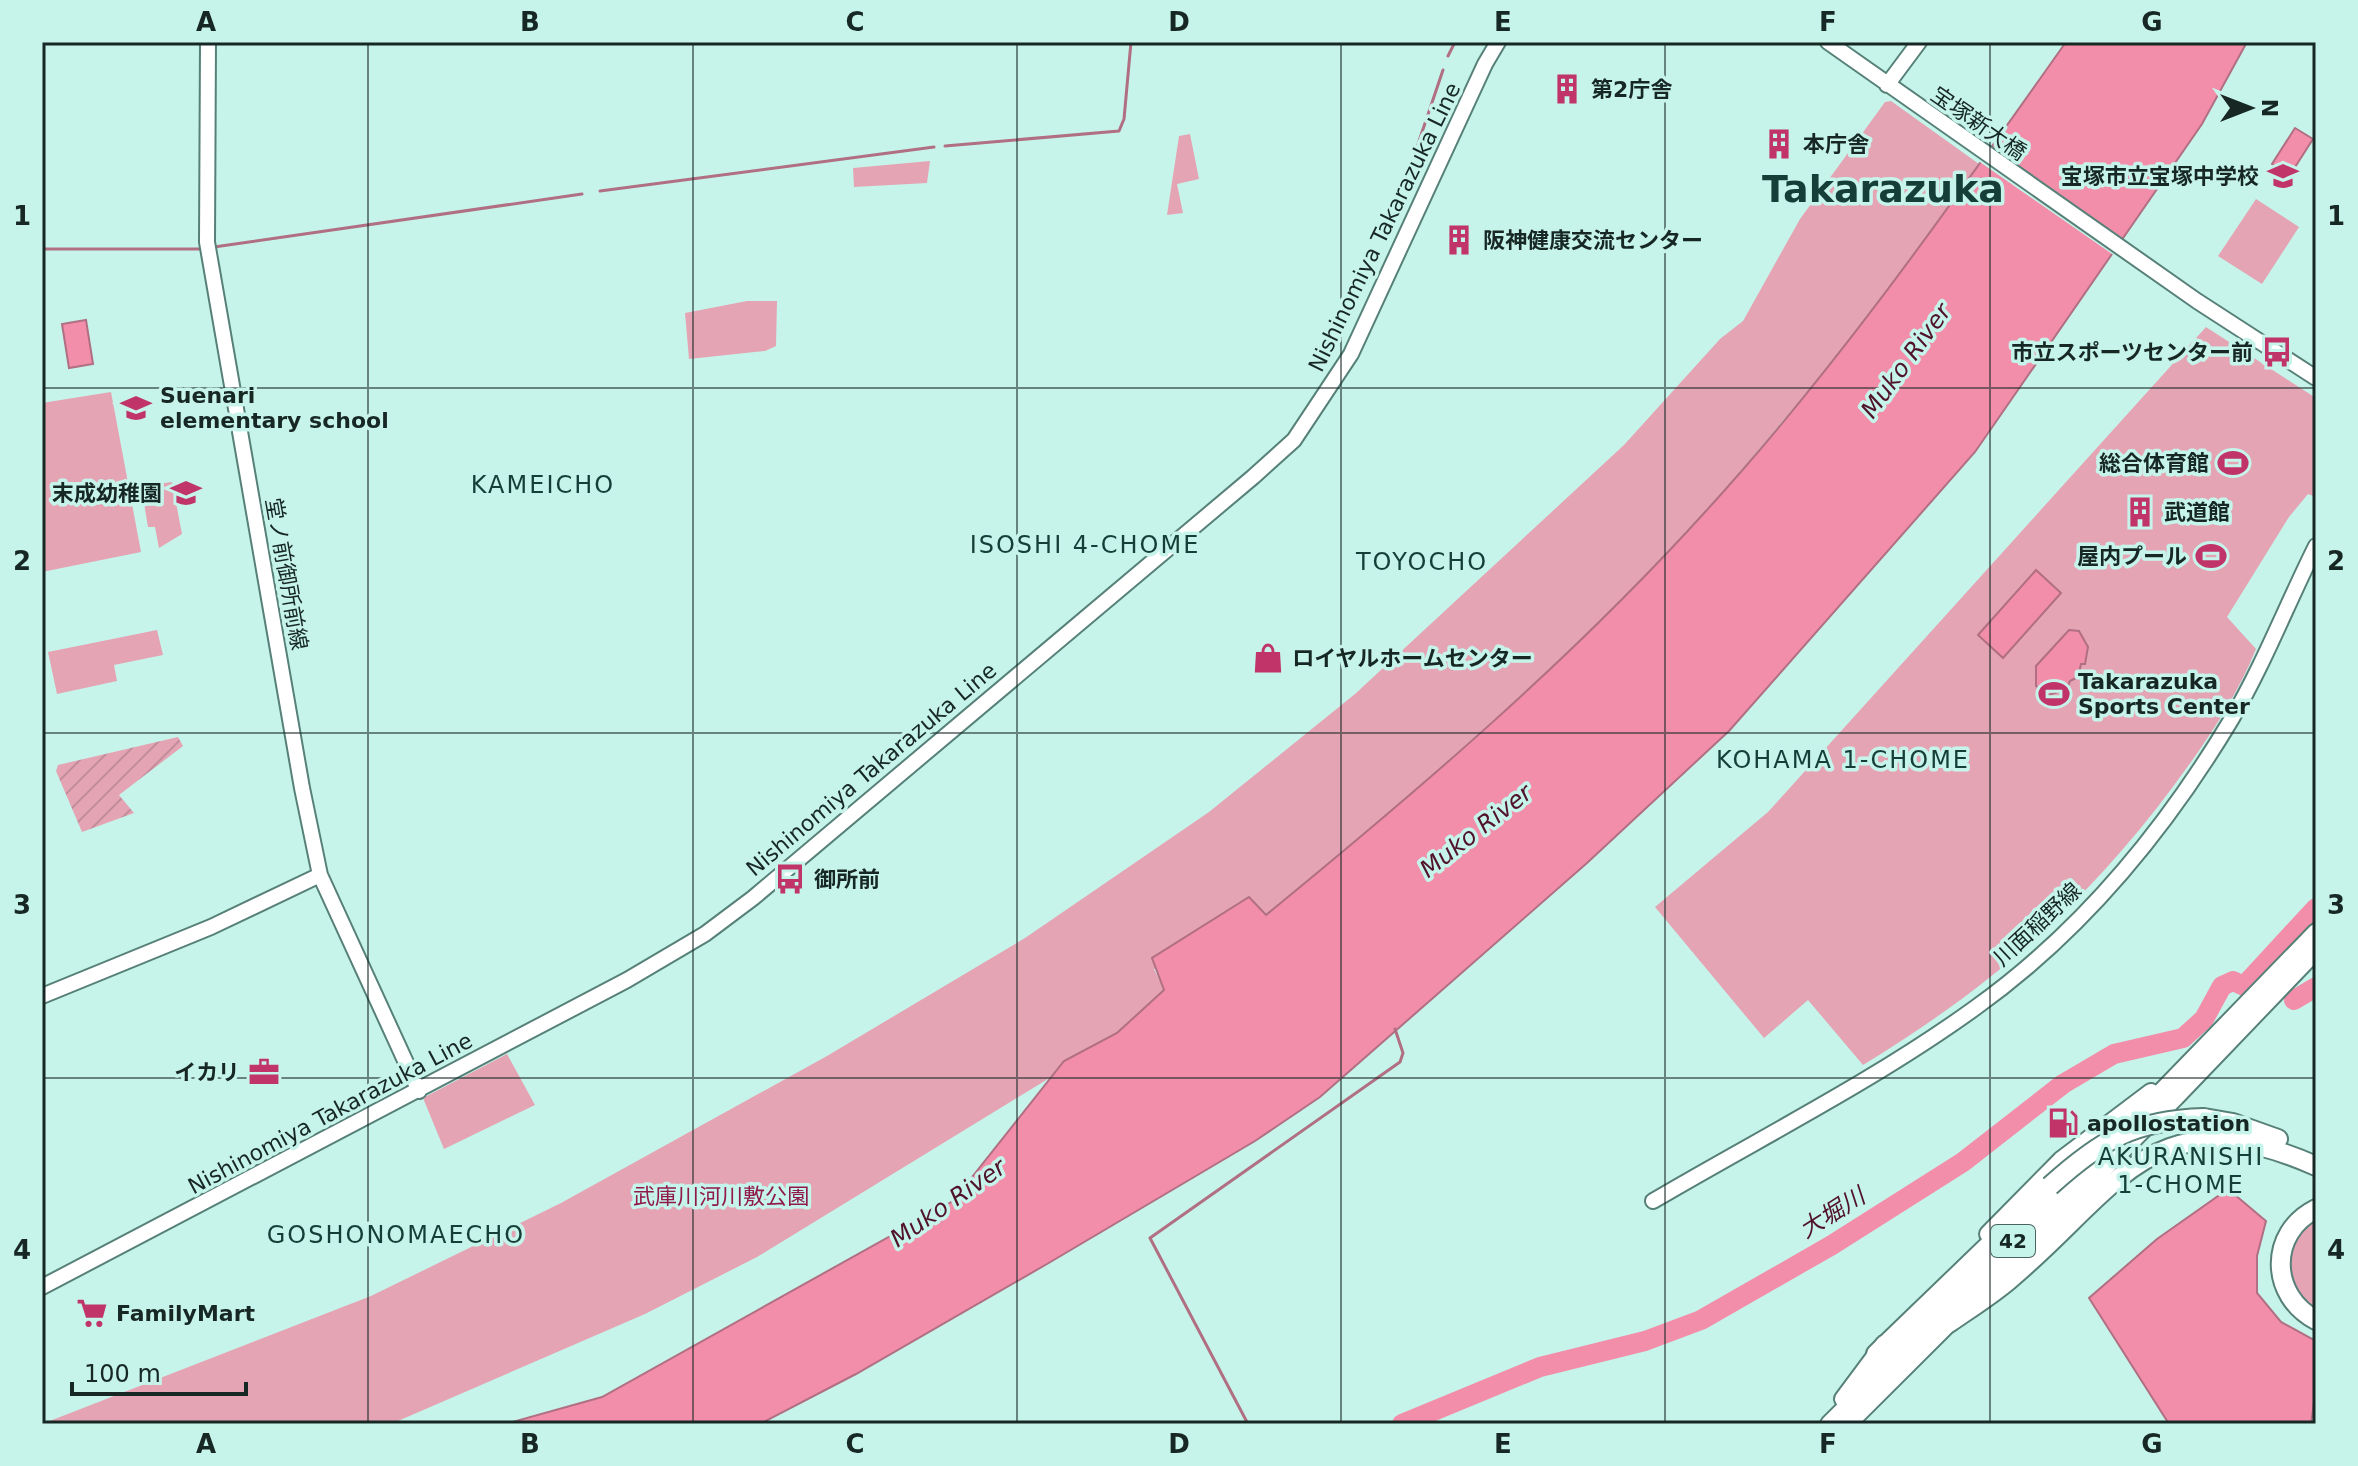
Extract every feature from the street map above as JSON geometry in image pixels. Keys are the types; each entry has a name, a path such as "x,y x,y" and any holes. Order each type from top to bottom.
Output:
{"highway":[{"path":"1876,1354 2050,1186 2111,1138 2157,1122 2204,1118 2258,1131 2316,1154"},
{"path":"1949,1323 2009,1280 2116,1177 2142,1159 2192,1143 2222,1140 2268,1147 2316,1166"},
{"path":"2316,1209 2302,1217 2289,1232 2280,1262 2288,1293 2300,1309 2316,1320"}],"main road":[{"name":"42","path":"1827,1424 2197,1057 2316,932"},
{"name":"42","path":"1848,1424 2316,951"},
{"name":"42","path":"1827,1424 1906,1317 2061,1160 2197,1057"}],"street":[{"name":"堂ノ前御所前線","path":"208,42 207,242 320,875 419,1091"},
{"name":"Nishinomiya Takarazuka Line","path":"42,1287 419,1091 705,934 776,878 1294,440 1351,354 1498,42"},
{"name":"宝塚新大橋","path":"1828,42 2197,301 2316,378"},
{"path":"1891,88 1919,42"},
{"name":"川面稲野線","path":"1653,1201 1937,1035 1990,997 2061,936 2152,835 2229,723 2260,667 2316,546"},
{"path":"42,996 211,927 320,875"}],"green space":[{"name":"武庫川河川敷公園","path":"1891,101 1979,164 1913,259 1823,373 1707,511 1580,643 1427,783 1265,916 1154,969 1164,989 1115,1038 757,1257 645,1314 391,1424 42,1424 371,1296 561,1203 827,1056 1025,938 1209,812 1355,694 1624,445 1720,339 1743,321 1800,219 1885,102"},
{"path":"1190,134 1199,179 1177,184 1183,213 1167,215 1179,136"},
{"path":"930,161 927,183 854,187 853,168"},
{"path":"2256,199 2299,227 2262,284 2218,256"},
{"path":"747,301 777,301 776,346 765,351 689,359 685,313"},
{"name":"Takarazuka Sports Center","path":"2206,327 2316,398 2316,497 2308,494 2289,517 2227,617 2256,649 2218,721 2172,788 2104,870 2031,942 1952,1006 1863,1065 1808,1000 1764,1038 1655,907 1768,812"},
{"path":"111,392 141,552 42,572 42,403"},
{"path":"172,482 182,534 159,548 155,527 148,527 141,486"},
{"path":"157,630 163,655 114,665 117,681 57,694 48,652"},
{"path":"178,737 183,746 119,795 134,813 82,832 56,771 58,765"},
{"path":"507,1054 535,1105 444,1149 423,1098"},
{"path":"2316,1217 2316,1313 2287,1282 2291,1245 2300,1231"}],"water":[{"name":"Muko River","path":"2066,42 2247,42 2202,124 1975,452 1729,731 1587,863 1320,1097 1255,1141 1047,1264 856,1374 760,1424 505,1424 602,1397 953,1201 1064,1061 1117,1033 1164,990 1152,958 1249,897 1266,915 1493,722 1655,566 1755,456 1848,341"},
{"path":"2295,128 2313,139 2290,175 2272,164"},
{"path":"86,320 93,364 69,368 62,324"},
{"path":"2036,570 2061,593 2003,658 1978,635"},
{"path":"2069,630 2079,631 2088,647 2085,664 2081,664 2078,677 2070,681 2067,689 2049,695 2036,686 2036,666"},
{"path":"2228,1189 2266,1221 2257,1256 2257,1293 2281,1322 2316,1341 2316,1388 2311,1424 2169,1424 2089,1298 2157,1239"}],"pier":[{"path":"1987,146 2125,242 2115,256 1977,160"}],"waterway":[{"path":"945,146 1119,131 1124,119 1131,42"},
{"path":"1448,56 1455,42"},
{"path":"1417,147 1443,70"},
{"path":"600,191 934,147"},
{"path":"214,247 582,194"},
{"path":"42,249 202,249"},
{"name":"大堀川","path":"1402,1424 1540,1367 1645,1341 1701,1320 1832,1245 1963,1162 2063,1084 2114,1054 2183,1038 2204,1019 2222,986 2233,981 2244,986 2316,908"},
{"name":"大堀川","path":"2294,1000 2316,987"},
{"path":"1248,1424 1150,1238 1400,1062 1403,1053 1395,1029"}],"place":[{"name":"第2庁舎","path":"1567,89"},
{"name":"本庁舎","path":"1779,144"},
{"name":"宝塚市立宝塚中学校","path":"2283,176"},
{"name":"阪神健康交流センター","path":"1459,240"},
{"name":"市立スポーツセンター前","path":"2277,352"},
{"name":"Suenari elementary school","path":"136,408"},
{"name":"総合体育館","path":"2233,463"},
{"name":"末成幼稚園","path":"186,493"},
{"name":"武道館","path":"2140,512"},
{"name":"屋内プール","path":"2211,556"},
{"name":"ロイヤルホームセンター","path":"1268,658"},
{"name":"Takarazuka Sports Center","path":"2054,694"},
{"name":"御所前","path":"790,879"},
{"name":"イカリ","path":"264,1072"},
{"name":"apollostation","path":"2063,1123"},
{"name":"FamilyMart","path":"92,1313"}],"district":[{"name":"Takarazuka","path":"1883,189"},
{"name":"KAMEICHO","path":"543,485"},
{"name":"ISOSHI 4-CHOME","path":"1085,545"},
{"name":"TOYOCHO","path":"1422,562"},
{"name":"KOHAMA 1-CHOME","path":"1843,760"},
{"name":"AKURANISHI 1-CHOME","path":"2181,1171"},
{"name":"GOSHONOMAECHO","path":"396,1235"}]}
